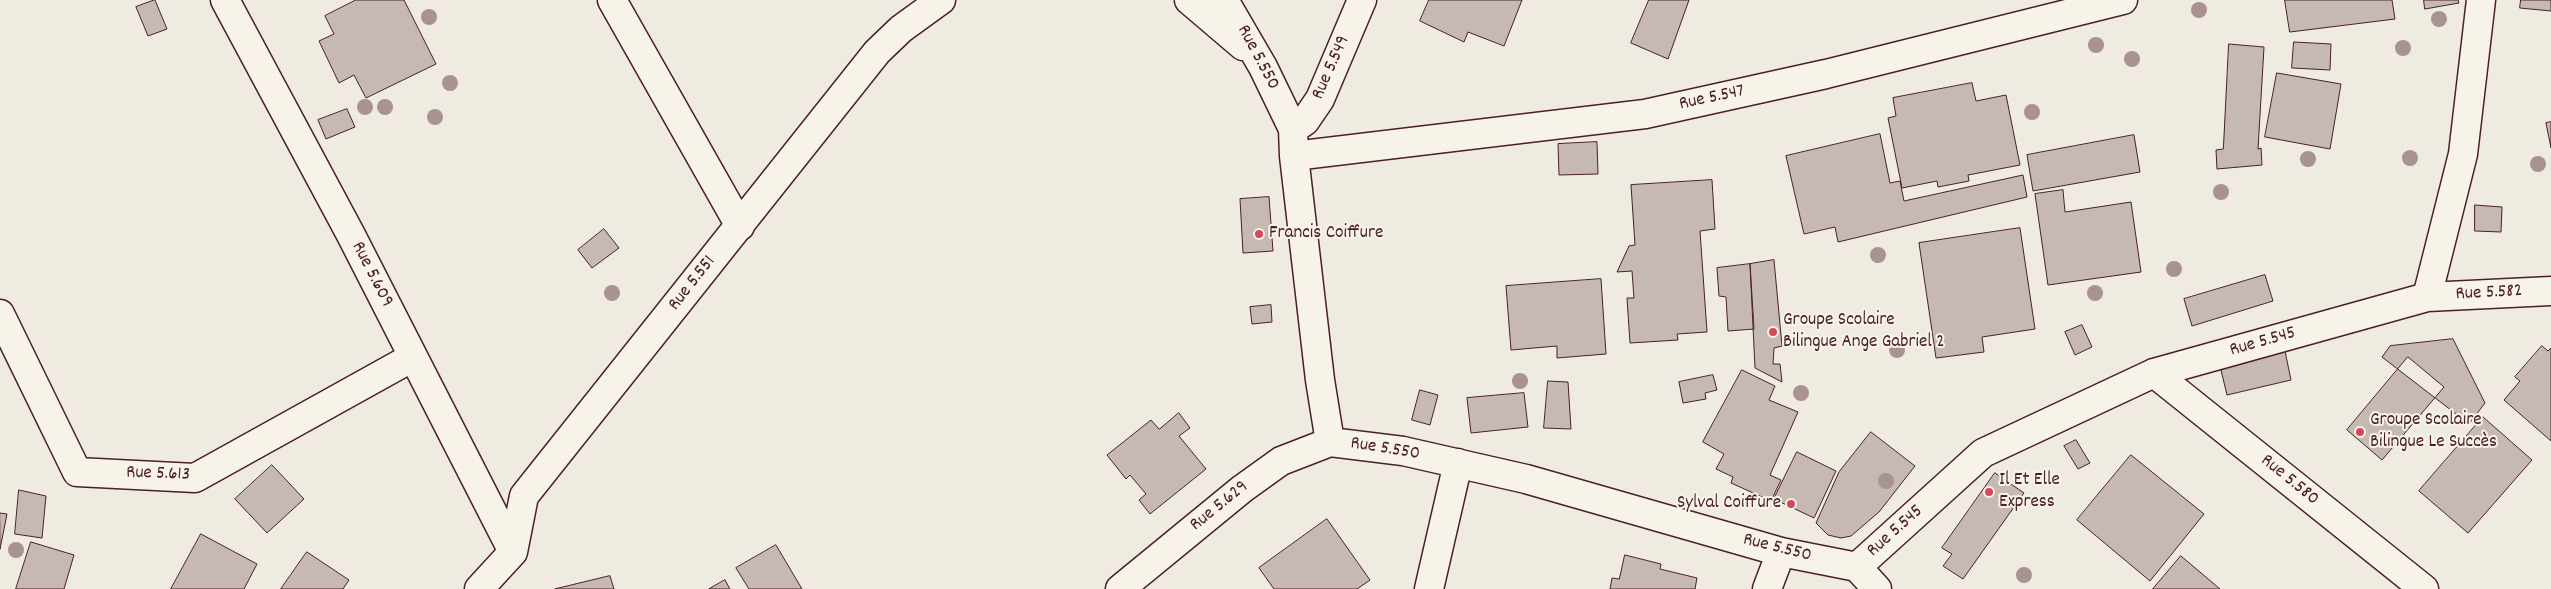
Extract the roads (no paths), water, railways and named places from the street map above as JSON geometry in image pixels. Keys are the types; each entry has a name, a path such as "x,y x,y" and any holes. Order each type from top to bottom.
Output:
{"street":[{"name":"Rue 5.609","path":"224,0 351,235 513,552"},
{"path":"612,0 740,226"},
{"name":"Rue 5.551","path":"513,552 524,496 877,52 909,23 941,0"},
{"path":"1189,0 1238,42 1262,67"},
{"name":"Rue 5.550","path":"1224,0 1262,67 1293,129 1294,156 1320,380 1330,442 1403,451 1526,479 1781,552 1857,567"},
{"name":"Rue 5.549","path":"1293,129 1305,121 1320,99 1362,0"},
{"name":"Rue 5.547","path":"1294,156 1645,114 1826,74 2123,0"},
{"path":"2427,297 2463,154 2481,0"},
{"name":"Rue 5.582","path":"2427,297 2551,291"},
{"name":"Rue 5.545","path":"1857,567 1982,453 2154,373 2427,297"},
{"name":"Rue 5.613","path":"0,314 77,472 195,478 413,356"},
{"name":"Rue 5.580","path":"2154,373 2424,589"},
{"name":"Rue 5.629","path":"1120,589 1242,489 1281,461 1330,442"},
{"path":"1429,589 1458,463"},
{"path":"479,589 513,552"},
{"path":"1767,589 1781,552"},
{"path":"1857,567 1877,589"}],"place":[{"name":"Francis Coiffure","path":"1259,234"},
{"name":"Groupe Scolaire Bilingue Ange Gabriel 2","path":"1773,332"},
{"name":"Groupe Scolaire Bilingue Le Succès","path":"2360,432"},
{"name":"Il Et Elle Express","path":"1989,492"},
{"name":"Sylval Coiffure","path":"1791,504"}]}
